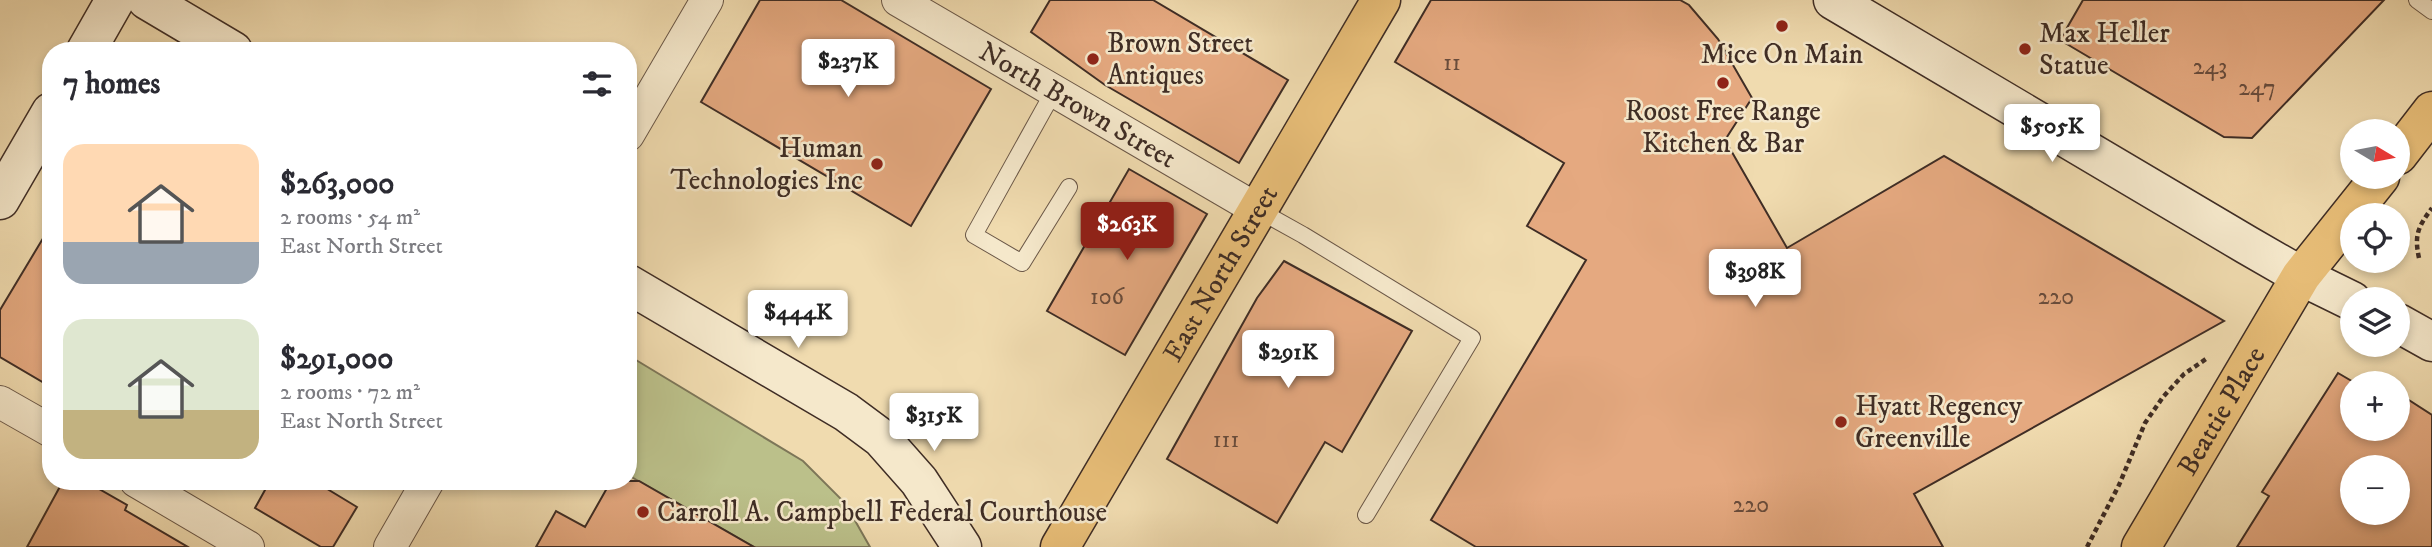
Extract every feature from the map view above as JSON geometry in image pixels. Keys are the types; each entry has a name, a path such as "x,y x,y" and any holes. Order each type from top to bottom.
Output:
{"main road":[{"name":"East North Street","path":"1060,547 1381,0"},
{"path":"2410,139 2432,111"},
{"name":"Beattie Place","path":"2141,547 2301,276 2370,189"}],"street":[{"path":"91,42 115,0"},
{"path":"147,0 218,42"},
{"path":"637,120 707,0"},
{"name":"North Brown Street","path":"898,0 1258,210"},
{"path":"1833,0 2301,276 2340,295"},
{"path":"0,200 42,128"},
{"path":"637,289 846,412 881,438 919,481 962,547"},
{"path":"2410,330 2432,342"},
{"path":"0,402 42,426"},
{"path":"151,490 248,547"},
{"path":"390,547 423,490"}],"lane":[{"path":"2417,0 2432,12"},
{"path":"1054,91 974,235 1022,263 1069,187"},
{"path":"1258,210 1472,338 1366,515"}],"path":[{"path":"2419,258 2415,242 2420,223 2432,208"},
{"path":"2087,547 2119,485 2145,423 2163,397 2184,374 2210,357"}],"green space":[{"path":"637,361 803,461 845,503 870,547 754,547 637,480"}],"building":[{"name":"Human Technologies Inc","path":"760,0 841,0 991,89 911,226 701,102"},
{"path":"1050,0 1153,0 1288,80 1239,163 1105,85 1031,32"},
{"path":"1431,0 1680,0 1689,5 1718,39 1752,98 1725,140 1787,248 1944,156 2224,321 1914,494 1943,547 1476,547 1431,520 1586,260 1527,226 1564,163 1395,62"},
{"path":"2083,0 2384,0 2252,138 2224,137 2060,40"},
{"path":"1129,169 1207,214 1125,355 1047,311"},
{"path":"42,240 42,382 0,357 0,310"},
{"path":"1284,261 1412,331 1342,452 1325,442 1277,523 1167,459 1257,298"},
{"path":"2338,373 2340,441 2410,441 2410,401 2432,415 2432,547 2237,547 2269,496 2262,492"},
{"name":"Carroll A. Campbell Federal Courthouse","path":"639,481 754,547 536,547 556,511 585,527 606,490 637,490"},
{"path":"58,490 101,490 127,505 125,510 188,547 27,547"},
{"path":"265,490 329,490 357,507 333,547 321,547 255,508"}],"place":[{"name":"Mice On Main","path":"1782,26"},
{"name":"Max Heller Statue","path":"2025,49"},
{"name":"Brown Street Antiques","path":"1093,59"},
{"name":"Roost Free Range Kitchen & Bar","path":"1723,83"},
{"name":"Human Technologies Inc","path":"877,164"},
{"name":"Hyatt Regency Greenville","path":"1841,422"},
{"name":"Carroll A. Campbell Federal Courthouse","path":"643,512"}]}
